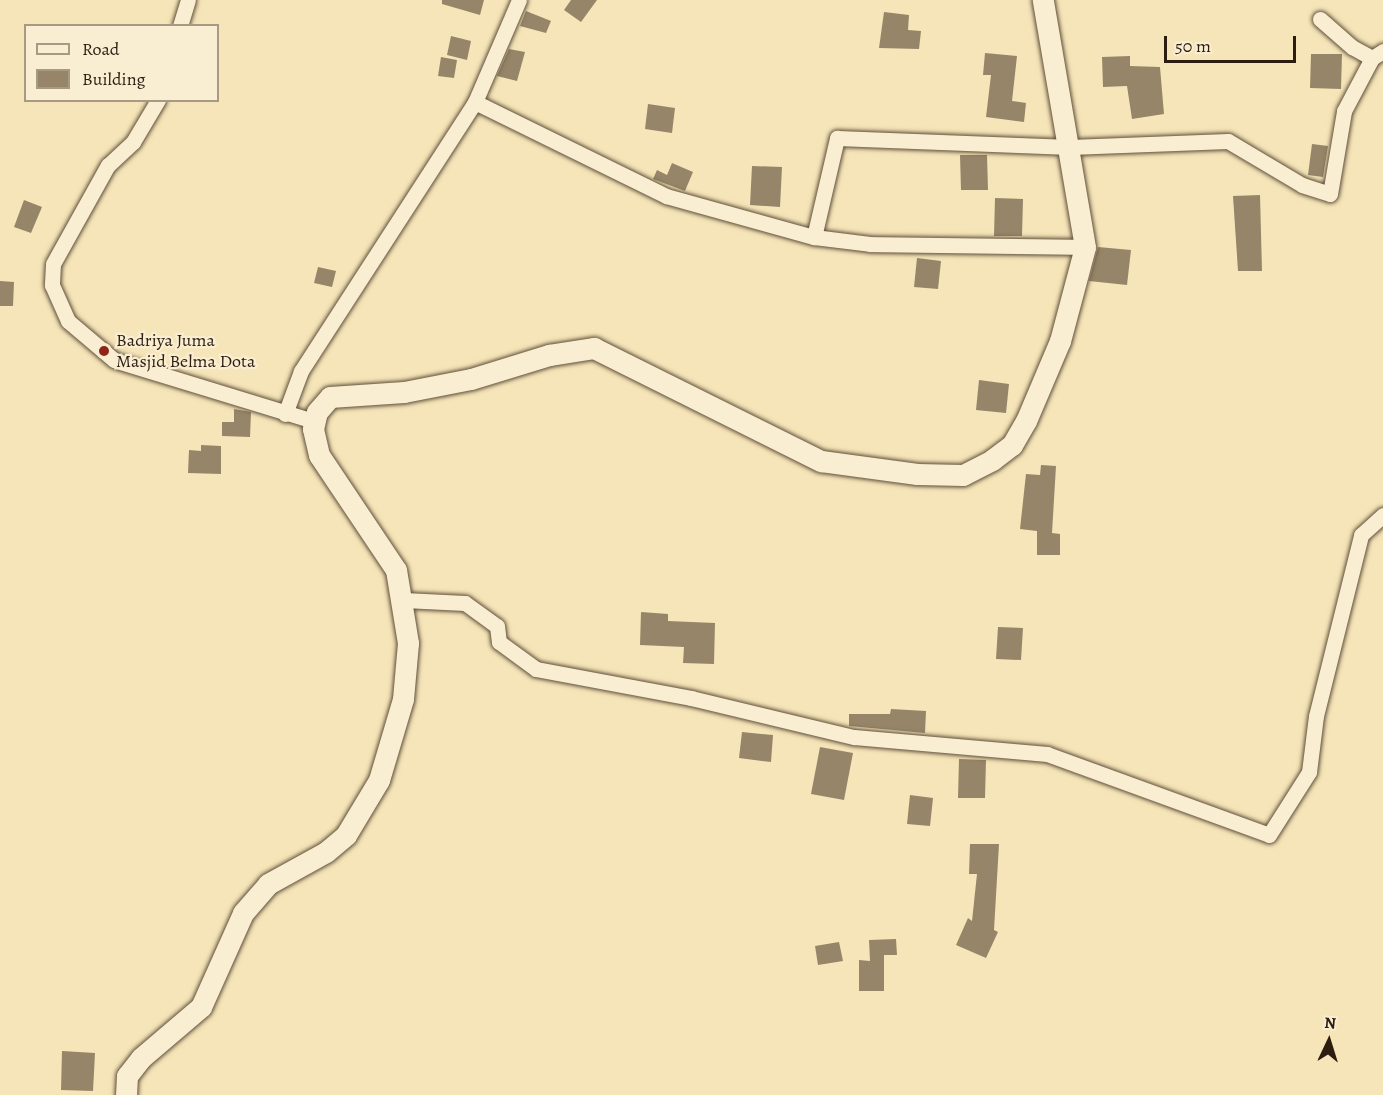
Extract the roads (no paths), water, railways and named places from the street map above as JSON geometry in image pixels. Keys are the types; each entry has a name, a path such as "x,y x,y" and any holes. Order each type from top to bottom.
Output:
{"main road":[{"path":"126,1095 127,1076 141,1058 201,1008 243,913 268,884 326,852 346,835 379,780 403,699 408,643 404,600 396,570 318,454 314,421 330,397 394,393 449,384 549,355 594,348 821,461 917,474 963,475 1012,445 1026,421 1060,341 1085,247 1070,147 1043,0"}],"street":[{"path":"181,24 188,0"},
{"path":"285,414 301,371 475,102 519,0"},
{"path":"814,237 837,138 1070,147 1228,141 1302,185 1330,194 1344,111 1378,54 1352,47 1320,19"},
{"path":"157,102 133,142 108,165 53,264 52,285 68,321 114,360 314,421"},
{"path":"475,102 666,196 814,237 870,244 1085,247"},
{"path":"404,600 465,603 497,626 499,642 536,669 691,698 854,737 1047,754 1269,835 1309,772 1316,716 1361,535 1383,515"}],"place":[{"name":"Badriya Juma Masjid Belma Dota","path":"104,351"}]}
